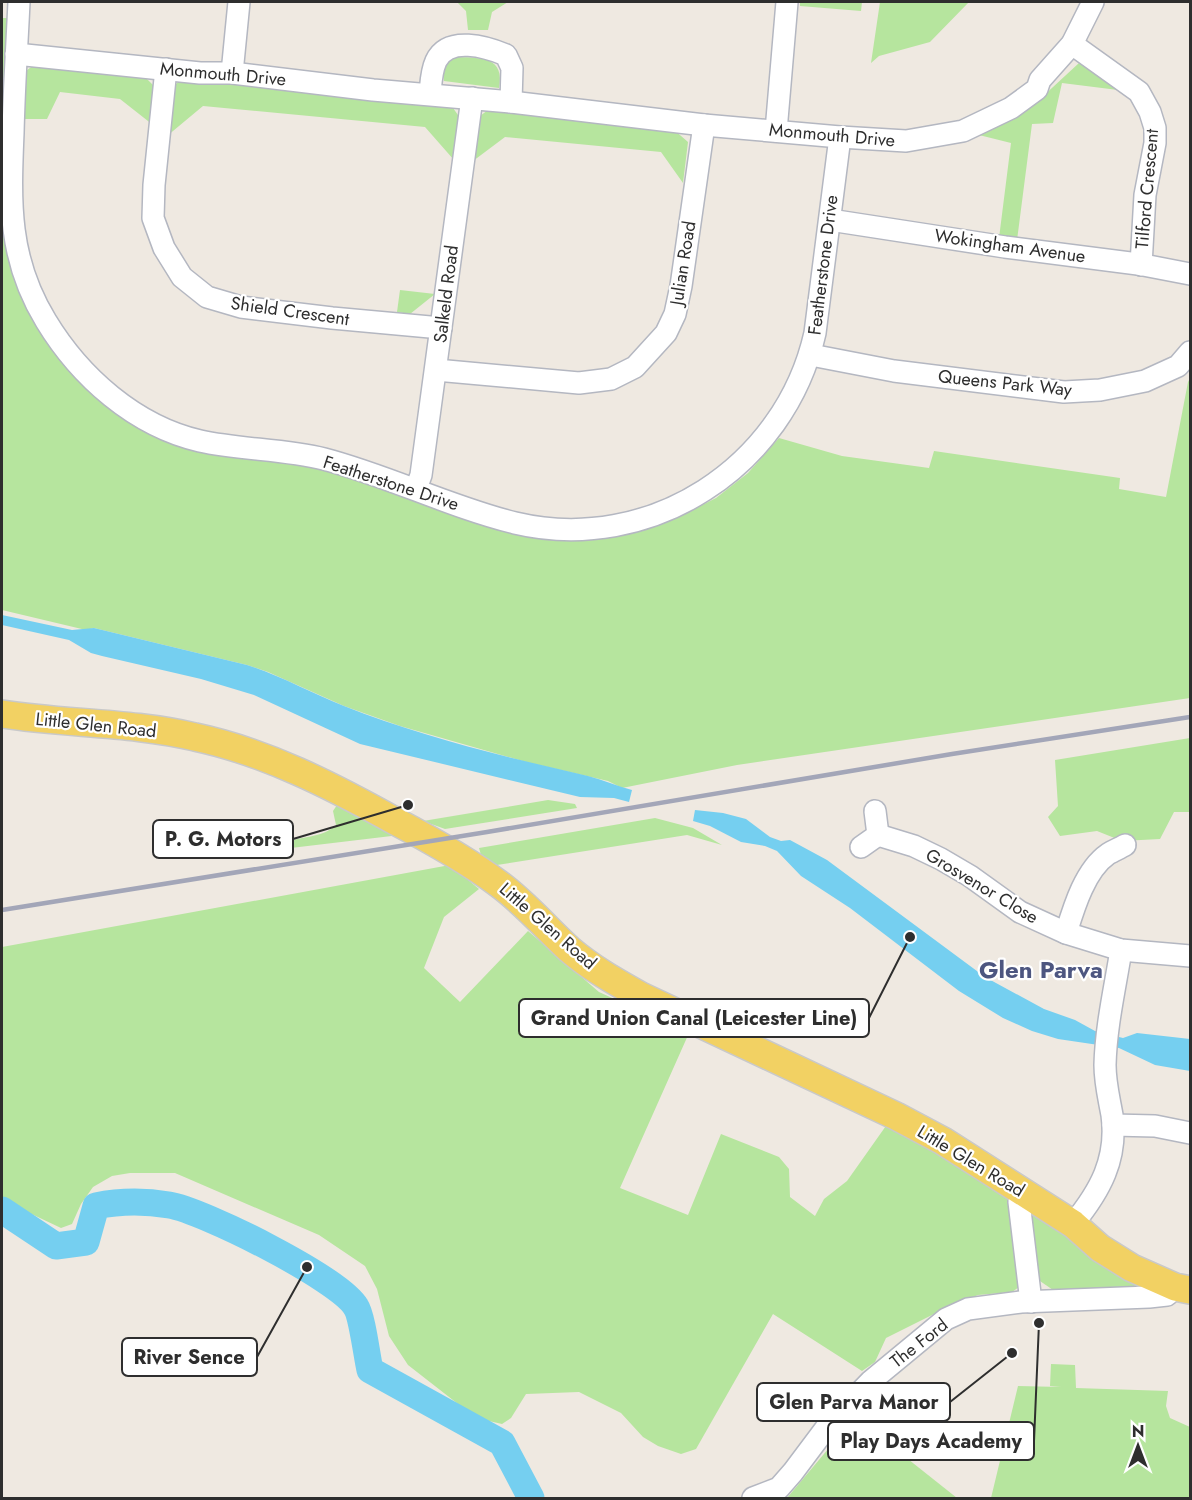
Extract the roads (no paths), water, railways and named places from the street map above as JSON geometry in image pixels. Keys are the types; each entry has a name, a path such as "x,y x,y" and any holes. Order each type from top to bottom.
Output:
{"main road":[{"name":"Little Glen Road","path":"2,714 132,727 193,736 270,759 357,800 439,844 500,884 570,949 604,975 641,996 896,1116 943,1141 1073,1224 1101,1248 1132,1268 1183,1289"}],"street":[{"name":"Featherstone Drive","path":"18,2 16,54 9,78 10,191 6,210 22,271 46,321 77,365 117,401 176,434 192,439 322,459 505,520 544,528 602,527 652,516 671,508 707,489 740,465 775,424 798,385 811,355 816,333 840,137"},
{"path":"232,74 239,2"},
{"path":"776,131 787,2"},
{"name":"Monmouth Drive","path":"16,54 512,102 704,124 906,141 963,131 1011,108 1037,89 1040,80 1072,44 1093,2"},
{"name":"Tilford Crescent","path":"1072,44 1139,92 1150,112 1155,128 1155,143 1144,195 1141,264"},
{"path":"430,94 432,74 437,59 448,50 462,45 476,46 489,48 506,55 512,68 512,102"},
{"name":"Shield Crescent","path":"166,69 154,185 153,218 164,248 182,277 207,297 241,307 441,328"},
{"name":"Salkeld Road","path":"416,489 421,475 472,98"},
{"name":"Julian Road","path":"436,370 579,384 611,379 634,367 666,333 675,314 704,124"},
{"name":"Wokingham Avenue","path":"830,220 1141,264 1191,274"},
{"name":"Queens Park Way","path":"811,355 894,370 1064,392 1100,390 1144,381 1178,366 1191,352"},
{"path":"861,847 878,835 875,811"},
{"name":"Grosvenor Close","path":"878,835 914,846 941,859 1020,912 1066,933 1121,950 1191,956"},
{"path":"1066,933 1079,894 1109,847"},
{"path":"1073,1224 1090,1203 1104,1177 1114,1145 1113,1125 1105,1084 1105,1063 1108,1024 1121,950"},
{"path":"1113,1125 1155,1126 1191,1133"},
{"path":"1023,1192 1019,1202 1030,1302"},
{"name":"The Ford","path":"753,1498 779,1488 829,1424 871,1382 946,1319 968,1309 1030,1302 1149,1298 1183,1289"}],"water":[{"path":"2,615 72,630 94,628 247,665 344,706 434,737 588,776 632,790 629,802 614,798 580,797 360,744 254,695 201,679 91,653 69,640 2,625"},
{"path":"695,810 723,813 746,819 770,837 781,841 790,840 827,860 985,977 1044,1009 1075,1020 1095,1031 1123,1038 1137,1033 1190,1039 1190,1071 1155,1065 1119,1048 1058,1039 1032,1031 1003,1018 959,991 850,908 801,876 777,851 765,846 741,842 710,826 693,821"}],"waterway":[{"path":"2,1210 56,1246 86,1242 96,1206 132,1202 169,1205 186,1210 269,1247 325,1280 345,1295 356,1307 370,1370 502,1443 531,1498"}],"railway":[{"path":"2,910 1190,717"}],"place":[{"name":"P. G. Motors","path":"408,805"},
{"name":"Grand Union Canal (Leicester Line)","path":"910,937"},
{"name":"River Sence","path":"307,1267"},
{"name":"Play Days Academy","path":"1039,1323"},
{"name":"Glen Parva Manor","path":"1012,1353"}],"district":[{"name":"Glen Parva","path":"1041,970"}]}
